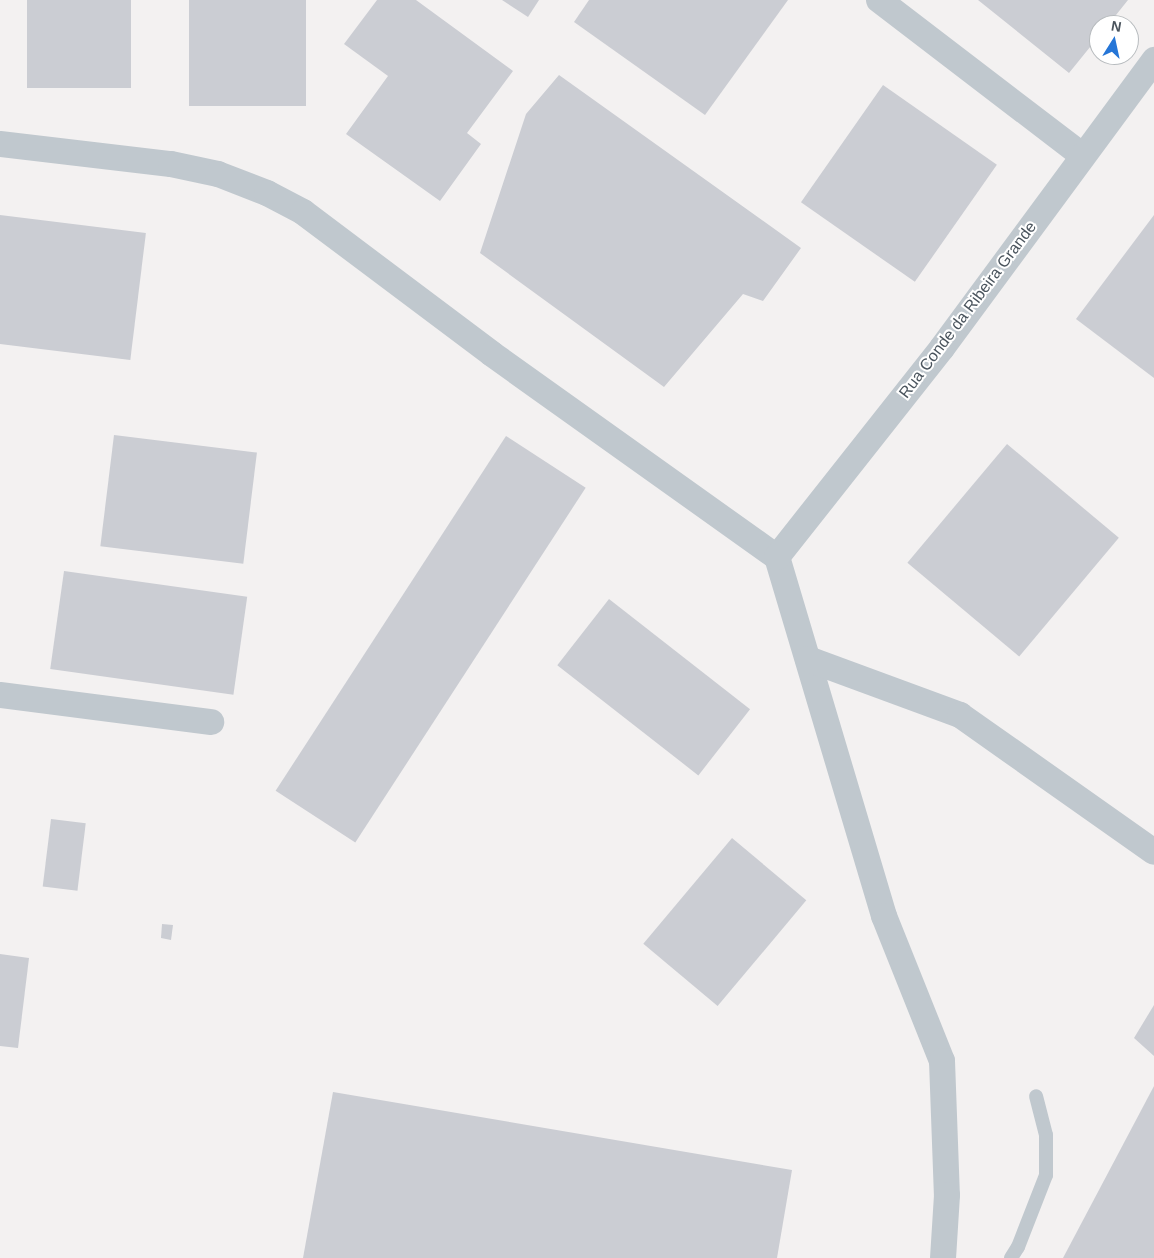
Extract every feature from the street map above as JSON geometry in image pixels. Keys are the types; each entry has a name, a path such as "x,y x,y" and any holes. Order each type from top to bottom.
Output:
{"street":[{"path":"879,0 1082,155"},
{"name":"Rua Conde da Ribeira Grande","path":"777,557 942,348 1082,155 1153,63"},
{"path":"0,144 171,164 218,174 268,193 303,212 492,354 777,557 884,916 942,1061 947,1195 943,1258"},
{"path":"808,659 960,715 1154,852"},
{"path":"0,695 211,722"}],"lane":[{"path":"1011,1258 1046,1175 1046,1135 1036,1096"}],"building":[{"path":"27,0 131,0 131,88 27,88"},
{"path":"189,0 306,0 306,106 189,106"},
{"path":"377,0 416,0 513,71 467,133 481,144 440,201 346,134 388,76 344,44"},
{"path":"502,0 539,0 528,17"},
{"path":"589,0 788,0 705,115 574,22"},
{"path":"978,0 1128,0 1116,15 1089,15 1089,48 1069,73"},
{"path":"559,75 801,248 763,301 743,294 664,387 480,253 526,114"},
{"path":"883,85 997,165 915,282 801,202"},
{"path":"0,215 146,233 130,360 0,344"},
{"path":"1154,215 1154,378 1076,319"},
{"path":"114,435 257,453 243,564 100,546"},
{"path":"506,436 586,488 355,842 276,791"},
{"path":"1007,444 1119,538 1019,657 907,563"},
{"path":"64,571 247,597 233,695 50,669"},
{"path":"609,599 750,709 698,775 557,665"},
{"path":"51,819 86,823 77,891 43,886"},
{"path":"732,838 806,900 718,1006 643,944"},
{"path":"162,924 173,925 171,940 161,938"},
{"path":"0,954 29,958 18,1048 0,1046"},
{"path":"1154,1005 1154,1056 1134,1038"},
{"path":"1154,1086 1154,1258 1063,1258"},
{"path":"333,1092 792,1170 777,1258 303,1258"}]}
